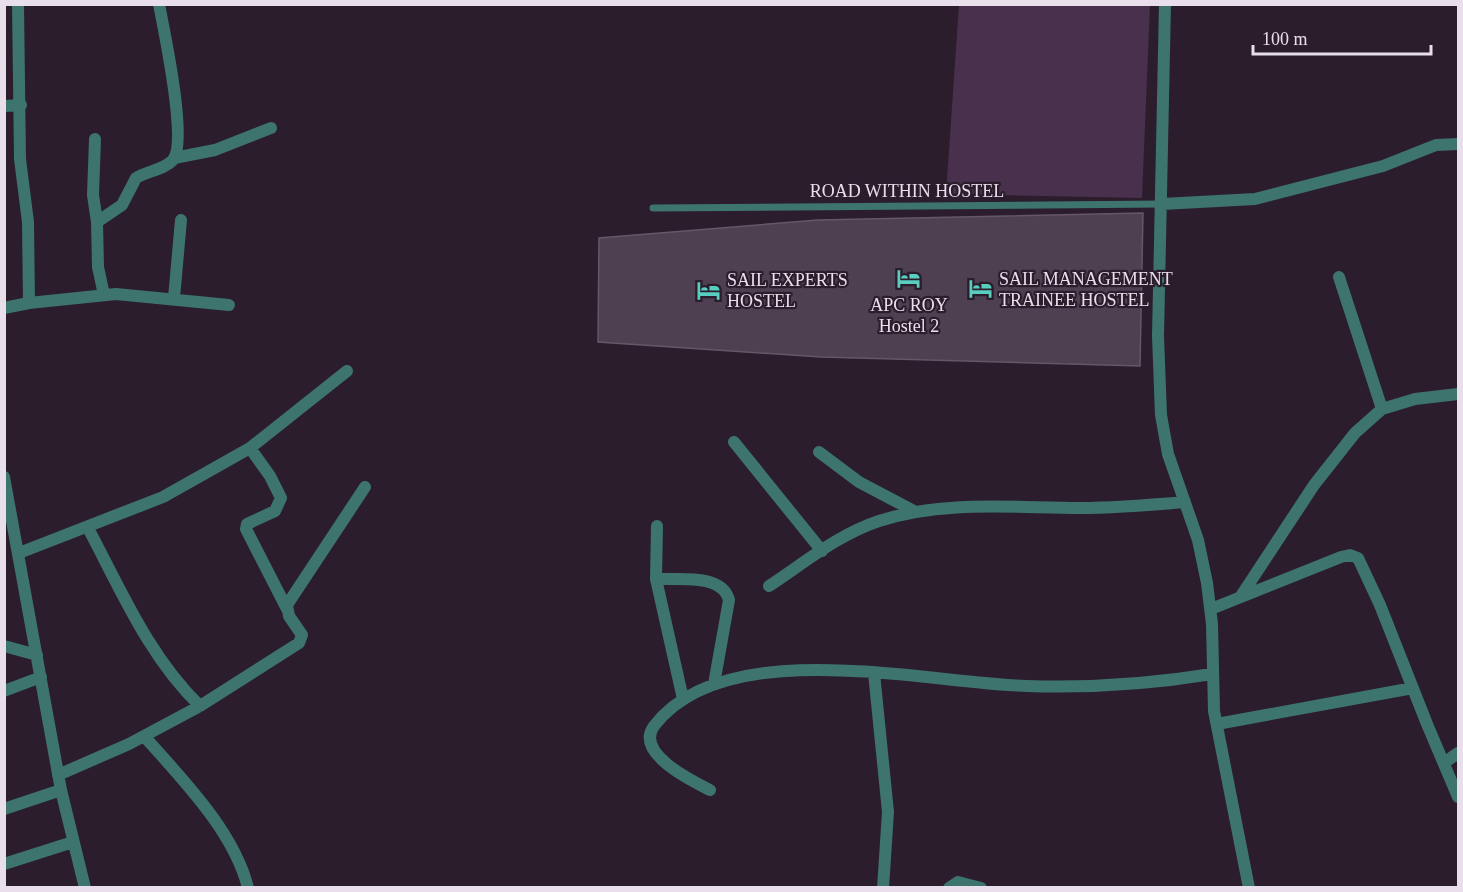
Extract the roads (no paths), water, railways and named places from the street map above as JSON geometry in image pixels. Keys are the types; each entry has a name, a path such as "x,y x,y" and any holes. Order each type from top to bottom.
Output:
{"street":[{"path":"18,4 20,159 28,222 29,303"},
{"path":"97,222 123,206 136,177 168,164 174,158 178,138 159,4"},
{"path":"1165,4 1158,336 1161,415 1168,454 1198,540 1211,609 1212,689 1249,888"},
{"path":"4,106 21,105"},
{"path":"174,158 215,150 271,128"},
{"path":"95,139 93,195 97,222 98,267 104,295"},
{"path":"1162,204 1255,199 1383,166 1436,145 1458,144"},
{"path":"174,298 181,220"},
{"path":"1338,277 1382,409"},
{"path":"4,308 104,295 174,298 229,305"},
{"path":"19,553 163,497 250,448 347,370"},
{"path":"1241,597 1314,485 1355,433 1382,409 1415,399 1458,394"},
{"path":"734,442 822,551"},
{"path":"58,775 144,736 200,706 299,643 302,635 246,529 247,524 275,511 280,498 270,476 250,448"},
{"path":"819,452 859,482 914,511"},
{"path":"4,477 58,775 85,888"},
{"path":"287,609 308,569 365,487"},
{"path":"769,586 822,551 877,522 914,511 984,507 1139,506 1185,502"},
{"path":"657,526 656,579 683,699"},
{"path":"88,528 168,673 200,706"},
{"path":"1211,609 1341,557 1350,555 1358,558 1380,605 1458,797"},
{"path":"656,579 697,580 717,584 726,591 729,600 714,684"},
{"path":"4,646 37,655"},
{"path":"710,790 680,774 660,757 651,744 652,730 665,713 683,699 728,678 777,670 874,673 1028,686 1163,682 1212,674"},
{"path":"874,673 888,812 883,888"},
{"path":"4,691 41,677"},
{"path":"1217,724 1413,688"},
{"path":"144,736 188,786 225,836 248,888"},
{"path":"1444,763 1458,753"},
{"path":"4,809 61,790"},
{"path":"4,864 73,842"},
{"path":"949,888 958,882 978,887"}],"lane":[{"name":"ROAD WITHIN HOSTEL","path":"653,208 1162,204"}],"place":[{"name":"APC ROY Hostel 2","path":"909,279"},
{"name":"SAIL MANAGEMENT TRAINEE HOSTEL","path":"981,289"},
{"name":"SAIL EXPERTS HOSTEL","path":"709,290"}]}
